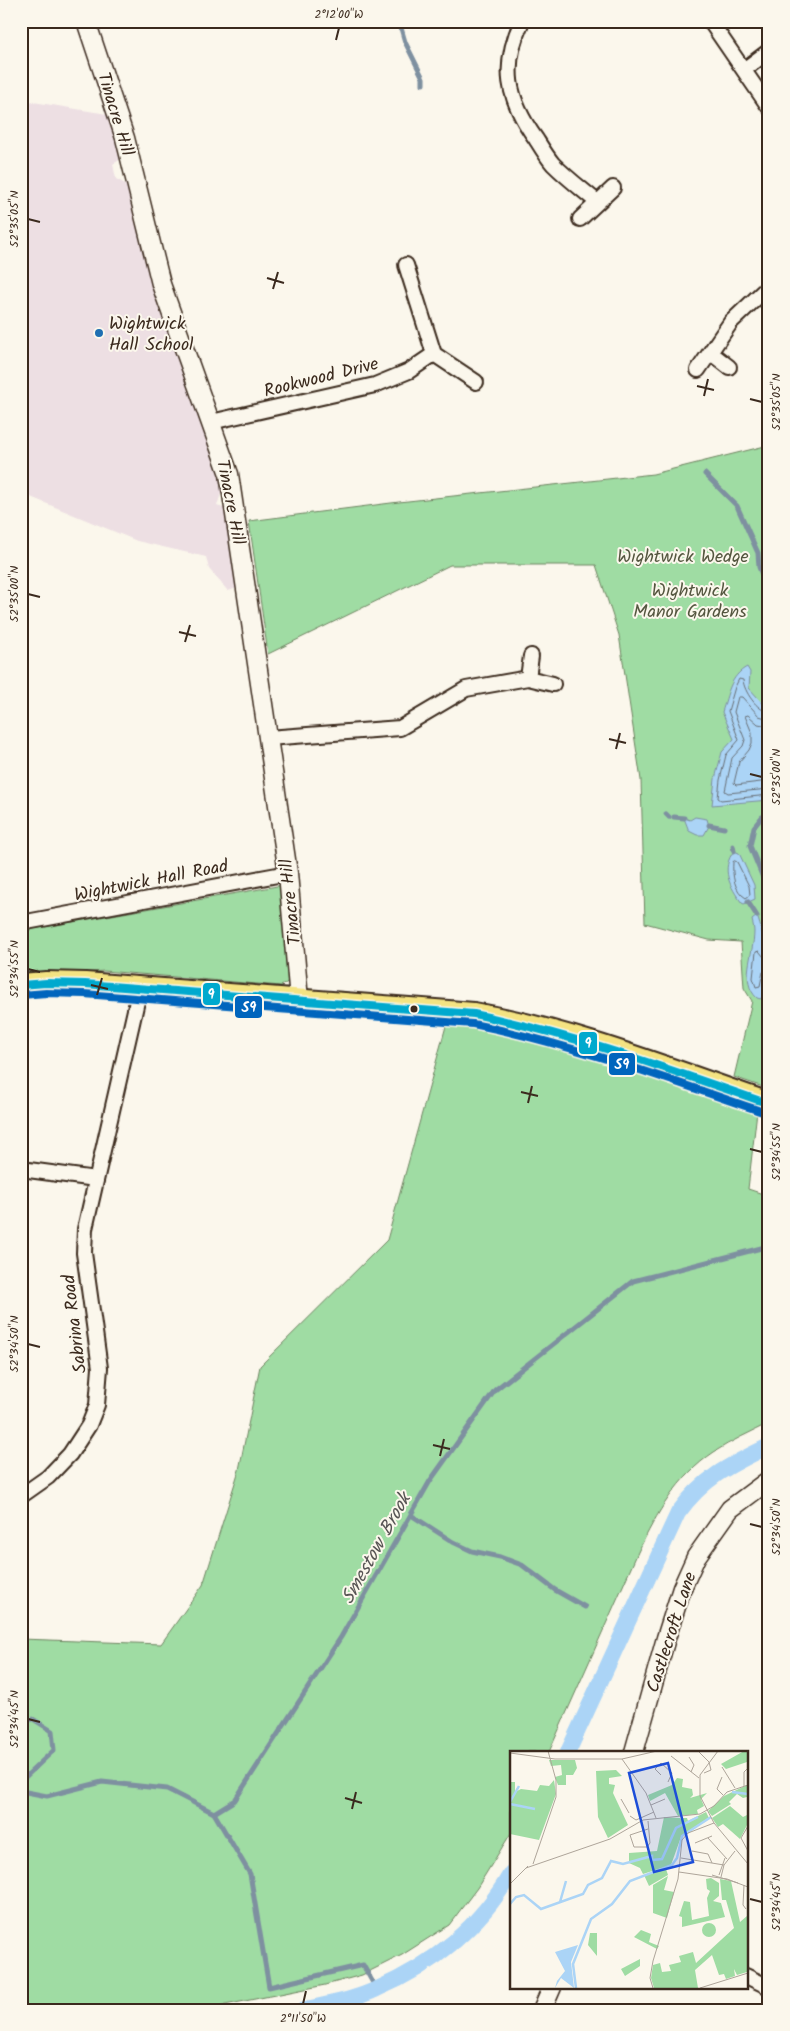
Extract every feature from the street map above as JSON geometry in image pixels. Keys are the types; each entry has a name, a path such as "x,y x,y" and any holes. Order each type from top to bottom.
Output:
{"highway":[{"path":"21,986 46,983 140,988 474,1014 510,1020 553,1032 769,1104"}],"street":[{"name":"Tinacre Hill","path":"86,21 126,138 161,284 229,474 288,873 299,1000"},
{"path":"522,21 511,48 508,64 509,84 521,119 553,164 597,202"},
{"path":"710,21 769,107"},
{"path":"745,70 769,52"},
{"path":"580,219 614,188"},
{"path":"406,265 434,354 476,382"},
{"path":"698,370 731,322 769,286"},
{"path":"711,353 729,367"},
{"name":"Rookwood Drive","path":"211,422 375,385 409,371 434,354"},
{"path":"528,678 531,656"},
{"path":"268,738 400,728 466,689 528,678 554,684"},
{"name":"Wightwick Hall Road","path":"21,923 288,873"},
{"name":"Sabrina Road","path":"21,1496 48,1477 70,1454 89,1425 97,1405 100,1368 84,1245 85,1229 140,988"},
{"path":"21,1169 96,1179"},
{"name":"Castlecroft Lane","path":"634,1751 666,1638 682,1588 696,1557 730,1509 769,1480"},
{"path":"748,1977 769,1987"},
{"path":"542,2010 552,1988"}],"shaded area":[{"name":"Wightwick Hall School","path":"21,100 107,114 121,159 113,164 116,179 127,185 225,481 217,506 230,510 240,587 228,591 209,569 206,557 137,541 21,493"}],"green space":[{"name":"Wightwick Wedge","path":"769,445 769,1089 734,1077 752,1001 744,988 741,942 709,940 645,923 641,780 619,635 596,565 450,565 268,654 249,521 399,502 653,474"},
{"path":"283,885 291,980 281,986 104,971 21,977 21,931"},
{"path":"446,1026 487,1028 622,1064 757,1111 748,1189 769,1196 769,1423 714,1452 689,1473 669,1497 638,1552 549,1751 510,1751 510,1835 477,1888 449,1925 402,1955 362,1975 325,1985 225,2005 172,2010 21,2007 21,1639 161,1644 203,1585 239,1470 260,1366 387,1240"}],"water":[{"path":"747,667 750,672 749,688 769,710 769,800 712,805 715,779 722,752 734,739 722,712 733,680"},
{"path":"695,817 707,819 709,826 704,835 697,835 689,831 684,818 690,820"},
{"path":"734,851 739,853 754,885 755,899 744,904 734,891 728,878 728,864"},
{"path":"757,916 763,935 767,969 765,990 761,999 757,998 752,991 748,975 754,932 752,920"}],"waterway":[{"path":"399,21 405,42 423,78 423,84"},
{"path":"705,474 737,506 758,553 759,567 763,577 769,582"},
{"path":"666,814 669,817"},
{"path":"769,814 762,817 754,827 750,846 766,885 769,926"},
{"path":"674,817 684,818"},
{"path":"709,825 724,828"},
{"path":"733,846 734,851"},
{"path":"748,902 757,916"},
{"name":"Smestow Brook","path":"21,1791 47,1796 102,1782 167,1789 214,1813 235,1800 341,1637 430,1481 495,1390 633,1281 769,1246"},
{"path":"568,1751 678,1513 708,1481 742,1459 769,1446"},
{"path":"411,1515 453,1542 472,1551 500,1557 522,1565 555,1590 585,1607"},
{"name":"Smestow Brook","path":"21,1723 33,1719 52,1731 54,1750 21,1781"},
{"path":"214,1813 250,1874 269,1987 363,1965 377,1990"},
{"path":"303,2010 368,1993 398,1979 436,1956 470,1927 499,1892 510,1875"}],"transit line":[{"name":"9","path":"21,985 46,983 85,984 474,1014 586,1043 769,1104"},
{"name":"S9","path":"22,995 46,993 84,994 473,1024 584,1052 766,1113"}],"place":[{"name":"Wightwick Hall School","path":"99,333"}],"park label":[{"name":"Wightwick Manor Gardens","path":"690,600"}]}
